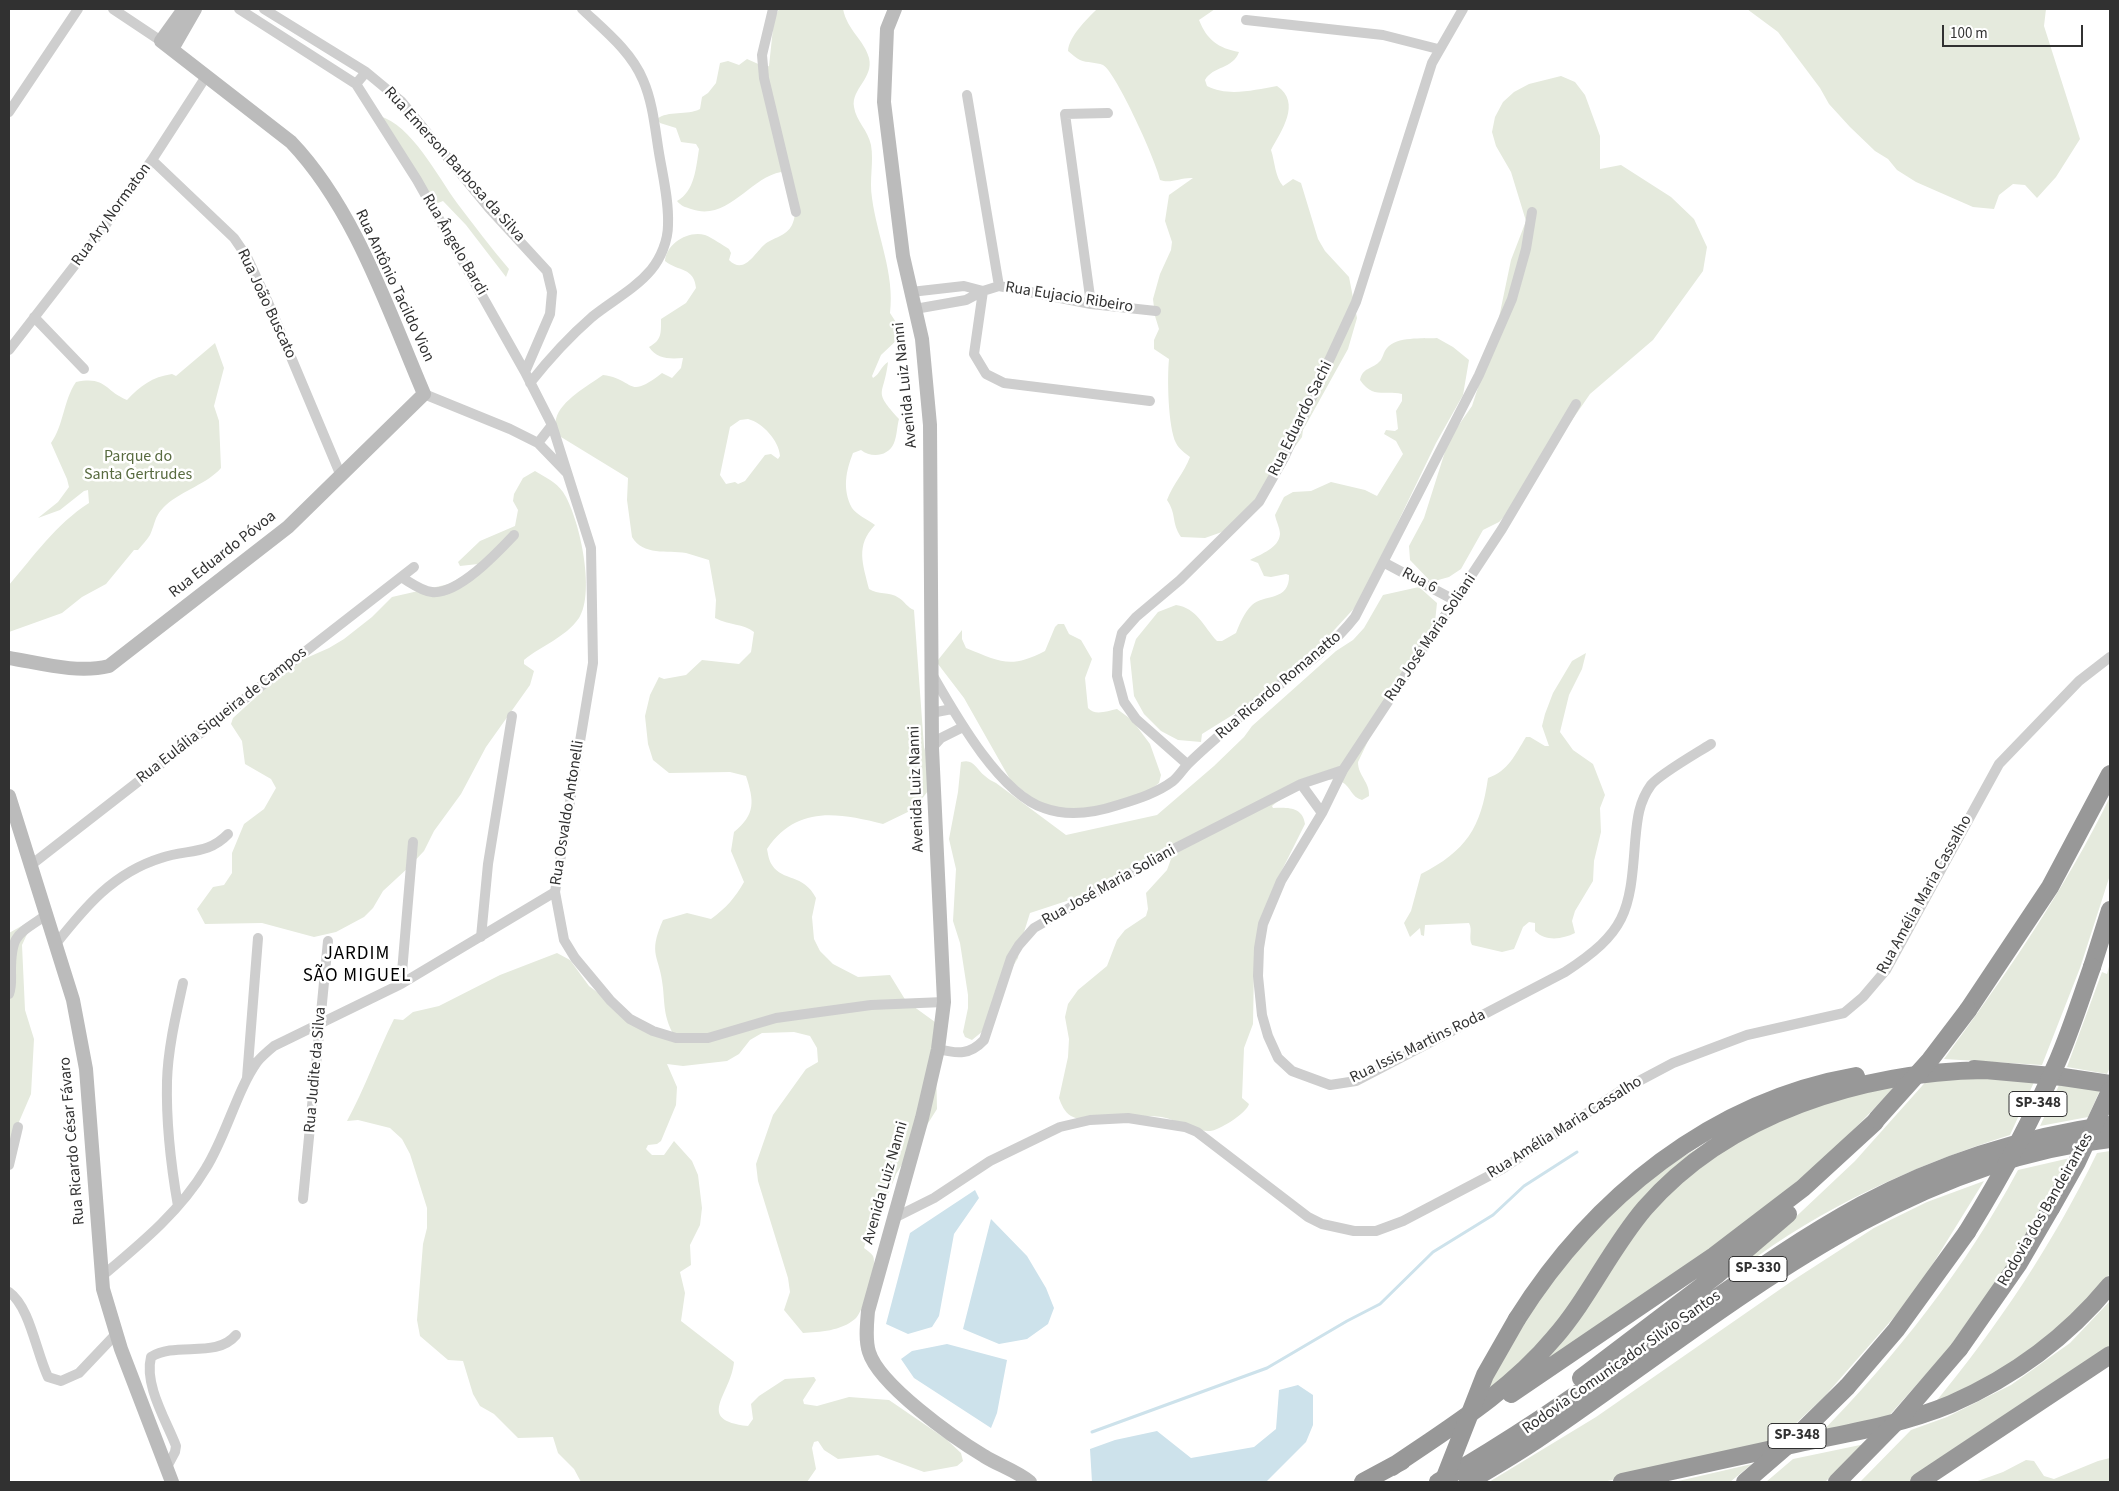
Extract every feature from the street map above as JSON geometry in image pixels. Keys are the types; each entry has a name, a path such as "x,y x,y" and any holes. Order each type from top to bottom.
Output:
{"highway":[{"path":"1438,1482 1541,1409 1718,1274 1814,1189 1848,1154 1930,1060 1968,1010 2050,887 2110,774"},
{"name":"SP-348","path":"1745,1482 1789,1444 1847,1387 1896,1330 1967,1232 2015,1150 2040,1100 2062,1050 2110,910"},
{"path":"1443,1482 1485,1376 1517,1319 1552,1265 1574,1239 1620,1194 1684,1144 1734,1116 1796,1091 1851,1077 1904,1068 1938,1066 2063,1077 2110,1084"},
{"path":"1392,1467 1487,1401 1534,1360 1574,1314 1612,1252 1646,1208 1711,1151 1764,1120 1833,1093 1927,1072 1985,1070"},
{"name":"Rodovia dos Bandeirantes","path":"1837,1482 1899,1419 1959,1349 2019,1263 2052,1208 2077,1162 2110,1091"},
{"path":"1363,1482 1392,1467 1503,1399 1714,1256 1803,1188 1876,1121"},
{"name":"Rodovia Comunicador Silvio Santos","path":"1438,1482 1546,1416 1795,1244 1863,1204 1934,1172 2038,1137 2110,1125"},
{"name":"Rodovia Comunicador Silvio Santos","path":"1468,1482 1547,1434 1746,1294 1858,1222 1939,1184 2002,1162 2073,1144 2110,1139"},
{"path":"1622,1482 1852,1432 1906,1419 1950,1404 2020,1368 2072,1327 2110,1285"},
{"path":"1921,1481 2110,1355"}],"street":[{"path":"9,112 78,9"},
{"name":"Rua Antônio Tacildo Vion","path":"113,9 207,75 291,142 308,159 325,184 370,268 424,394"},
{"path":"166,45 184,9"},
{"path":"166,45 195,9"},
{"path":"239,9 356,84 366,72"},
{"name":"Rua Emerson Barbosa da Silva","path":"264,9 366,72 401,101 489,208 547,271 552,292 550,314 525,372"},
{"path":"530,383 553,354 572,336 598,313 633,287 652,269 665,245 668,226 668,206 652,114 643,79 622,47 582,9"},
{"path":"773,9 762,55 764,78 796,212"},
{"name":"Avenida Luiz Nanni","path":"895,9 887,29 884,102 903,256 922,339 930,425 932,748 944,1002 938,1049 922,1118 868,1311 866,1330 869,1353 880,1372 904,1397 983,1455 1030,1482"},
{"name":"Rua Eduardo Sachi","path":"1187,764 1136,719 1124,702 1117,676 1118,649 1122,634 1136,617 1180,580 1259,502 1284,458 1356,302 1422,92 1438,49 1463,9"},
{"path":"1246,20 1384,35 1438,49"},
{"name":"Rua Ary Normaton","path":"9,350 99,234 152,160 207,75"},
{"name":"Rua Ângelo Bardi","path":"356,84 417,180 525,372 552,425 568,474"},
{"path":"968,96 999,286"},
{"path":"1091,304 1065,114 1108,113"},
{"name":"Rua João Buscato","path":"152,160 234,238 247,257 268,300 341,476"},
{"name":"Rua Ricardo Romanatto","path":"931,673 963,727 1014,790 1043,808 1075,814 1106,809 1145,796 1174,780 1187,764 1268,692 1319,656 1338,639 1355,617 1479,375 1512,299 1526,249 1532,212"},
{"name":"Rua Eujacio Ribeiro","path":"911,292 964,286 983,291"},
{"name":"Rua Eujacio Ribeiro","path":"915,309 966,300 983,291 999,286 1091,304 1156,311"},
{"path":"983,291 974,354 986,374 1004,383 1150,401"},
{"path":"34,317 84,369"},
{"path":"424,394 510,429 538,443 568,474"},
{"name":"Rua Eduardo Póvoa","path":"9,658 95,670 109,666 288,527 424,394"},
{"name":"Rua José Maria Soliani","path":"1322,813 1342,770 1502,530 1576,404"},
{"path":"538,443 552,425"},
{"name":"Rua Osvaldo Antonelli","path":"568,474 591,548 593,663 555,892 564,940 575,958 610,1000 630,1019 653,1031 676,1038 708,1038 776,1018 871,1005 944,1002"},
{"path":"401,577 425,590 434,592 447,589 480,570 514,535"},
{"name":"Rua 6","path":"1383,562 1456,601"},
{"name":"Rua Eulália Siqueira de Campos","path":"31,865 414,567"},
{"name":"Rua Amélia Maria Cassalho","path":"894,1218 934,1198 990,1161 1060,1127 1090,1120 1128,1118 1185,1127 1197,1132 1308,1217 1322,1224 1354,1232 1376,1231 1403,1221 1502,1169 1622,1090 1673,1063 1748,1035 1844,1013 1863,998 1886,970 1999,764 2013,746 2035,728 2068,690 2110,657"},
{"path":"932,713 952,709"},
{"path":"481,937 488,864 512,716"},
{"path":"932,748 941,738 963,727"},
{"name":"Rua Issis Martins Roda","path":"1322,813 1294,857 1270,906 1259,948 1258,976 1262,1015 1268,1036 1278,1058 1292,1071 1330,1085 1356,1081 1557,977 1593,954 1612,934 1624,913 1632,889 1637,816 1643,798 1653,783 1711,744"},
{"name":"Rua José Maria Soliani","path":"938,1049 967,1053 984,1040 1011,958 1019,944 1034,928 1164,854 1301,784 1342,770"},
{"path":"1301,784 1322,813"},
{"name":"Rua Ricardo César Fávaro","path":"9,796 45,916 73,1000 86,1069 97,1199 101,1277 116,1334 172,1482"},
{"path":"55,945 94,897 106,887 160,858 213,847 228,834"},
{"path":"400,984 413,842"},
{"path":"101,1277 140,1244 178,1206 205,1170 221,1142 247,1081 258,1062 274,1046 400,984 555,892"},
{"path":"9,994 11,986 11,949 15,940 21,932 45,916"},
{"path":"247,1081 258,938"},
{"name":"Rua Judite da Silva","path":"303,1199 328,942"},
{"path":"178,1206 172,1174 167,1081 176,1013 183,983"},
{"path":"9,1165 18,1127"},
{"path":"9,1292 17,1298 26,1315 39,1360 48,1377 61,1381 78,1373 116,1334"},
{"path":"167,1467 176,1446 152,1385 149,1366 152,1357 161,1351 221,1346 231,1341 236,1335"}],"green space":[{"path":"779,9 843,9 848,23 864,46 869,58 868,72 856,95 854,107 871,145 871,191 874,212 888,269 891,298 890,313 901,330 899,338 881,355 872,376 873,378 888,362 882,392 885,402 899,419 895,440 888,451 879,455 865,453 861,450 853,453 848,467 846,487 852,508 875,525 865,540 862,556 869,589 895,596 914,610 924,747 935,782 914,809 883,824 834,815 805,819 791,825 767,849 770,862 777,870 805,885 816,898 812,917 814,939 820,951 833,964 858,977 890,975 906,1001 935,1022 937,1109 896,1174 885,1203 871,1226 864,1248 873,1256 874,1261 869,1289 862,1308 855,1319 849,1323 823,1331 803,1333 784,1310 790,1292 788,1278 758,1181 756,1164 773,1115 806,1069 818,1062 817,1048 810,1036 794,1032 762,1033 750,1040 739,1054 727,1061 683,1066 667,1064 677,1087 676,1105 661,1141 657,1144 648,1145 646,1149 652,1155 664,1155 674,1141 692,1161 698,1175 702,1208 700,1225 690,1245 691,1265 680,1272 685,1293 681,1321 734,1362 732,1374 720,1404 719,1412 723,1418 732,1423 748,1426 753,1419 751,1404 759,1396 785,1379 814,1377 816,1380 803,1400 804,1404 817,1406 849,1397 889,1400 946,1439 961,1453 963,1461 957,1466 924,1472 878,1455 838,1459 824,1450 818,1441 814,1442 812,1448 816,1469 807,1482 581,1482 574,1469 558,1453 553,1437 518,1438 494,1414 480,1406 473,1394 463,1361 448,1360 420,1336 417,1320 423,1244 427,1228 427,1208 410,1154 402,1139 390,1128 358,1120 347,1121 394,1019 403,1020 413,1012 439,1006 500,975 557,953 570,960 589,986 618,1008 676,1040 666,1014 655,949 658,932 663,920 687,913 711,919 730,902 744,882 731,851 734,832 750,813 752,800 746,776 730,772 669,773 653,760 648,744 645,716 650,695 659,677 664,679 686,675 702,660 739,664 751,652 754,632 745,627 715,618 716,600 709,560 686,553 649,550 637,543 632,537 627,500 628,478 561,437 557,429 556,419 563,406 569,400 603,375 614,377 636,387 642,386 662,373 672,378 681,368 683,358 660,356 649,347 659,339 661,319 686,303 696,288 695,281 689,273 665,261 669,249 674,244 685,237 698,234 705,235 729,249 731,253 729,260 739,265 748,262 764,245 786,232 792,225 795,208 790,179 781,172 769,176 738,198 716,210 691,209 680,204 677,201 688,191 694,178 699,149 696,144 681,142 676,128 660,123 657,119 661,116 700,109 702,97 716,83 720,63 728,61 739,65 747,59 765,67 769,66 774,19","holes":["748,419 754,421 769,433 777,444 780,456 778,459 771,454 765,455 745,481 738,484 735,482 726,484 720,475 730,427 740,420"]},
{"path":"1097,9 1215,9 1199,20 1202,27 1214,42 1239,52 1232,62 1209,75 1205,80 1207,86 1232,92 1277,86 1284,93 1288,100 1289,109 1284,126 1271,150 1277,174 1283,186 1293,179 1301,183 1318,239 1325,251 1349,277 1357,318 1348,349 1303,430 1302,437 1236,527 1205,538 1181,537 1167,500 1190,457 1182,451 1173,436 1169,402 1169,359 1154,349 1154,340 1159,329 1153,299 1160,274 1171,250 1172,242 1165,221 1169,195 1193,178 1160,180 1136,120 1109,71 1103,65 1080,60 1068,51 1075,34"},
{"path":"1747,9 2046,9 2044,26 2080,139 2056,177 2037,198 2025,185 2013,184 1999,195 1994,209 1973,207 1916,182 1897,170 1888,159 1875,151 1829,104 1820,88 1778,32"},
{"path":"1561,76 1575,82 1585,95 1600,136 1600,169 1621,165 1671,197 1694,219 1707,247 1703,271 1653,340 1590,394 1508,513 1499,522 1483,530 1461,569 1449,577 1431,582 1410,560 1409,546 1424,518 1449,439 1472,406 1496,332 1511,260 1526,221 1511,172 1496,146 1492,132 1495,117 1503,102 1514,92 1529,84"},
{"path":"379,116 391,121 413,140 457,203 509,269 506,277 466,225 443,201 433,205"},
{"path":"1437,338 1453,347 1469,360 1463,395 1436,443 1359,603 1302,665 1239,711 1202,734 1201,742 1178,740 1161,731 1144,714 1134,696 1130,658 1136,639 1158,612 1176,605 1195,614 1217,641 1222,641 1236,633 1244,615 1252,605 1285,590 1289,575 1264,576 1258,563 1250,560 1269,550 1279,539 1280,532 1275,515 1284,497 1293,492 1311,491 1331,482 1365,490 1377,496 1403,454 1396,441 1384,434 1386,430 1395,431 1398,429 1396,411 1402,401 1402,394 1374,392 1360,380 1361,376 1380,361 1391,344 1410,339"},
{"name":"Parque do Santa Gertrudes","path":"215,343 224,368 214,406 219,421 221,468 215,474 162,509 157,516 150,535 138,550 134,550 106,584 82,597 62,613 9,632 9,585 56,531 77,511 89,503 88,490 84,491 60,510 38,518 58,502 69,487 51,443 59,429 68,397 76,382 94,381 100,383 127,400 142,386 152,380 165,375 172,374 176,376"},
{"path":"535,471 560,488 575,518 586,573 584,606 579,618 567,631 524,660 524,664 534,671 530,685 486,747 461,794 434,831 424,851 383,891 373,908 364,917 336,932 314,937 262,923 205,924 197,909 213,887 224,885 232,873 232,853 244,824 264,809 276,788 271,779 245,764 242,741 231,724 233,718 278,677 304,659 344,639 372,617 392,597 449,584 475,569 478,564 460,566 458,562 480,541 515,526 518,510 513,501 514,494 523,478"},
{"path":"1419,587 1437,603 1435,622 1388,699 1358,762 1368,787 1369,796 1362,800 1358,799 1342,782 1326,780 1306,786 1272,806 1273,808 1289,808 1298,811 1304,818 1305,824 1273,888 1254,967 1253,1024 1244,1048 1242,1098 1249,1104 1243,1112 1219,1128 1204,1131 1162,1117 1152,1116 1102,1120 1079,1119 1067,1113 1059,1098 1068,1057 1069,1039 1065,1017 1068,1004 1078,990 1107,966 1117,940 1125,930 1146,916 1148,909 1146,893 1167,870 1171,859 1164,859 1091,893 1030,913 1018,958 1003,983 983,1031 972,1040 965,1037 963,1032 968,1008 968,995 960,943 953,921 956,869 949,839 958,792 961,762 972,763 987,778 1066,835 1157,815 1214,766 1244,737 1252,726 1336,651 1353,640 1364,628 1383,595"},
{"path":"1058,624 1064,624 1069,634 1081,640 1092,659 1085,678 1088,708 1094,712 1117,709 1132,720 1150,744 1161,775 1159,783 1150,790 1123,804 1068,812 1036,801 1011,781 964,698 938,664 938,660 962,630 962,639 966,648 997,660 1014,662 1033,657 1045,651"},
{"path":"1586,653 1582,669 1569,695 1560,732 1573,750 1593,764 1605,795 1600,808 1601,832 1594,861 1593,881 1575,911 1572,921 1575,933 1560,938 1544,937 1535,931 1535,923 1529,922 1523,927 1514,949 1502,952 1472,945 1469,923 1425,925 1424,936 1421,935 1420,928 1410,937 1404,923 1411,911 1421,874 1449,856 1469,836 1481,811 1488,778 1506,767 1526,737 1549,746 1542,726 1553,693 1572,661"},
{"path":"2110,797 2110,875 2080,968 2042,1065 1944,1059 1990,996 2054,899"},
{"path":"34,919 22,945 25,1010 34,1039 31,1094 9,1145 9,933"},
{"path":"2110,963 2110,1067 2107,1074 2067,1067 2102,972 2107,974"},
{"path":"1953,1075 2035,1080 2010,1135 1939,1160 1870,1190 1805,1225 1743,1267 1740,1265 1784,1228 1855,1161 1930,1077"},
{"path":"1899,1081 1860,1123 1818,1163 1774,1200 1681,1270 1538,1367 1630,1234 1694,1168 1780,1118"},
{"path":"2060,1083 2101,1088 2088,1117 2040,1126"},
{"path":"1729,1129 1682,1168 1564,1319 1484,1399 1500,1364 1539,1298 1587,1238 1643,1186 1681,1159"},
{"path":"2110,1151 2110,1274 2065,1324 2003,1370 1934,1404 1958,1375 2023,1283 2062,1220 2097,1153"},
{"path":"2070,1158 2023,1243 1939,1362 1935,1364 1887,1418 1819,1435 1902,1343 1952,1277 1997,1207 2018,1170"},
{"path":"1984,1181 1926,1275 1896,1315 1824,1397 1775,1443 1603,1482 1489,1482 1596,1417 1792,1281 1874,1228 1927,1202"},
{"path":"2110,1301 2110,1348 1914,1482 1860,1482 1911,1430 1947,1417 2011,1385 2070,1343"},
{"path":"1865,1444 1825,1482 1766,1482 1793,1459"},
{"path":"2110,1458 2110,1482 1975,1482 2003,1472 2026,1460 2034,1461 2044,1476 2054,1479"},
{"path":"1752,1464 1730,1482 1674,1482"}],"water":[{"path":"975,1190 979,1198 954,1234 939,1316 932,1327 908,1334 886,1324 910,1233"},
{"path":"991,1219 1027,1256 1046,1288 1054,1308 1048,1324 1027,1339 999,1344 963,1329"},
{"path":"947,1344 1007,1360 997,1413 991,1428 914,1378 901,1359 912,1351"},
{"path":"1298,1385 1313,1395 1313,1425 1306,1442 1266,1482 1092,1482 1090,1449 1115,1440 1157,1431 1191,1458 1254,1447 1276,1429 1279,1390"}],"waterway":[{"path":"1092,1432 1267,1368 1380,1304 1433,1252 1493,1215 1524,1186 1577,1152"}],"district":[{"name":"JARDIM SÃO MIGUEL","path":"357,966"}]}
